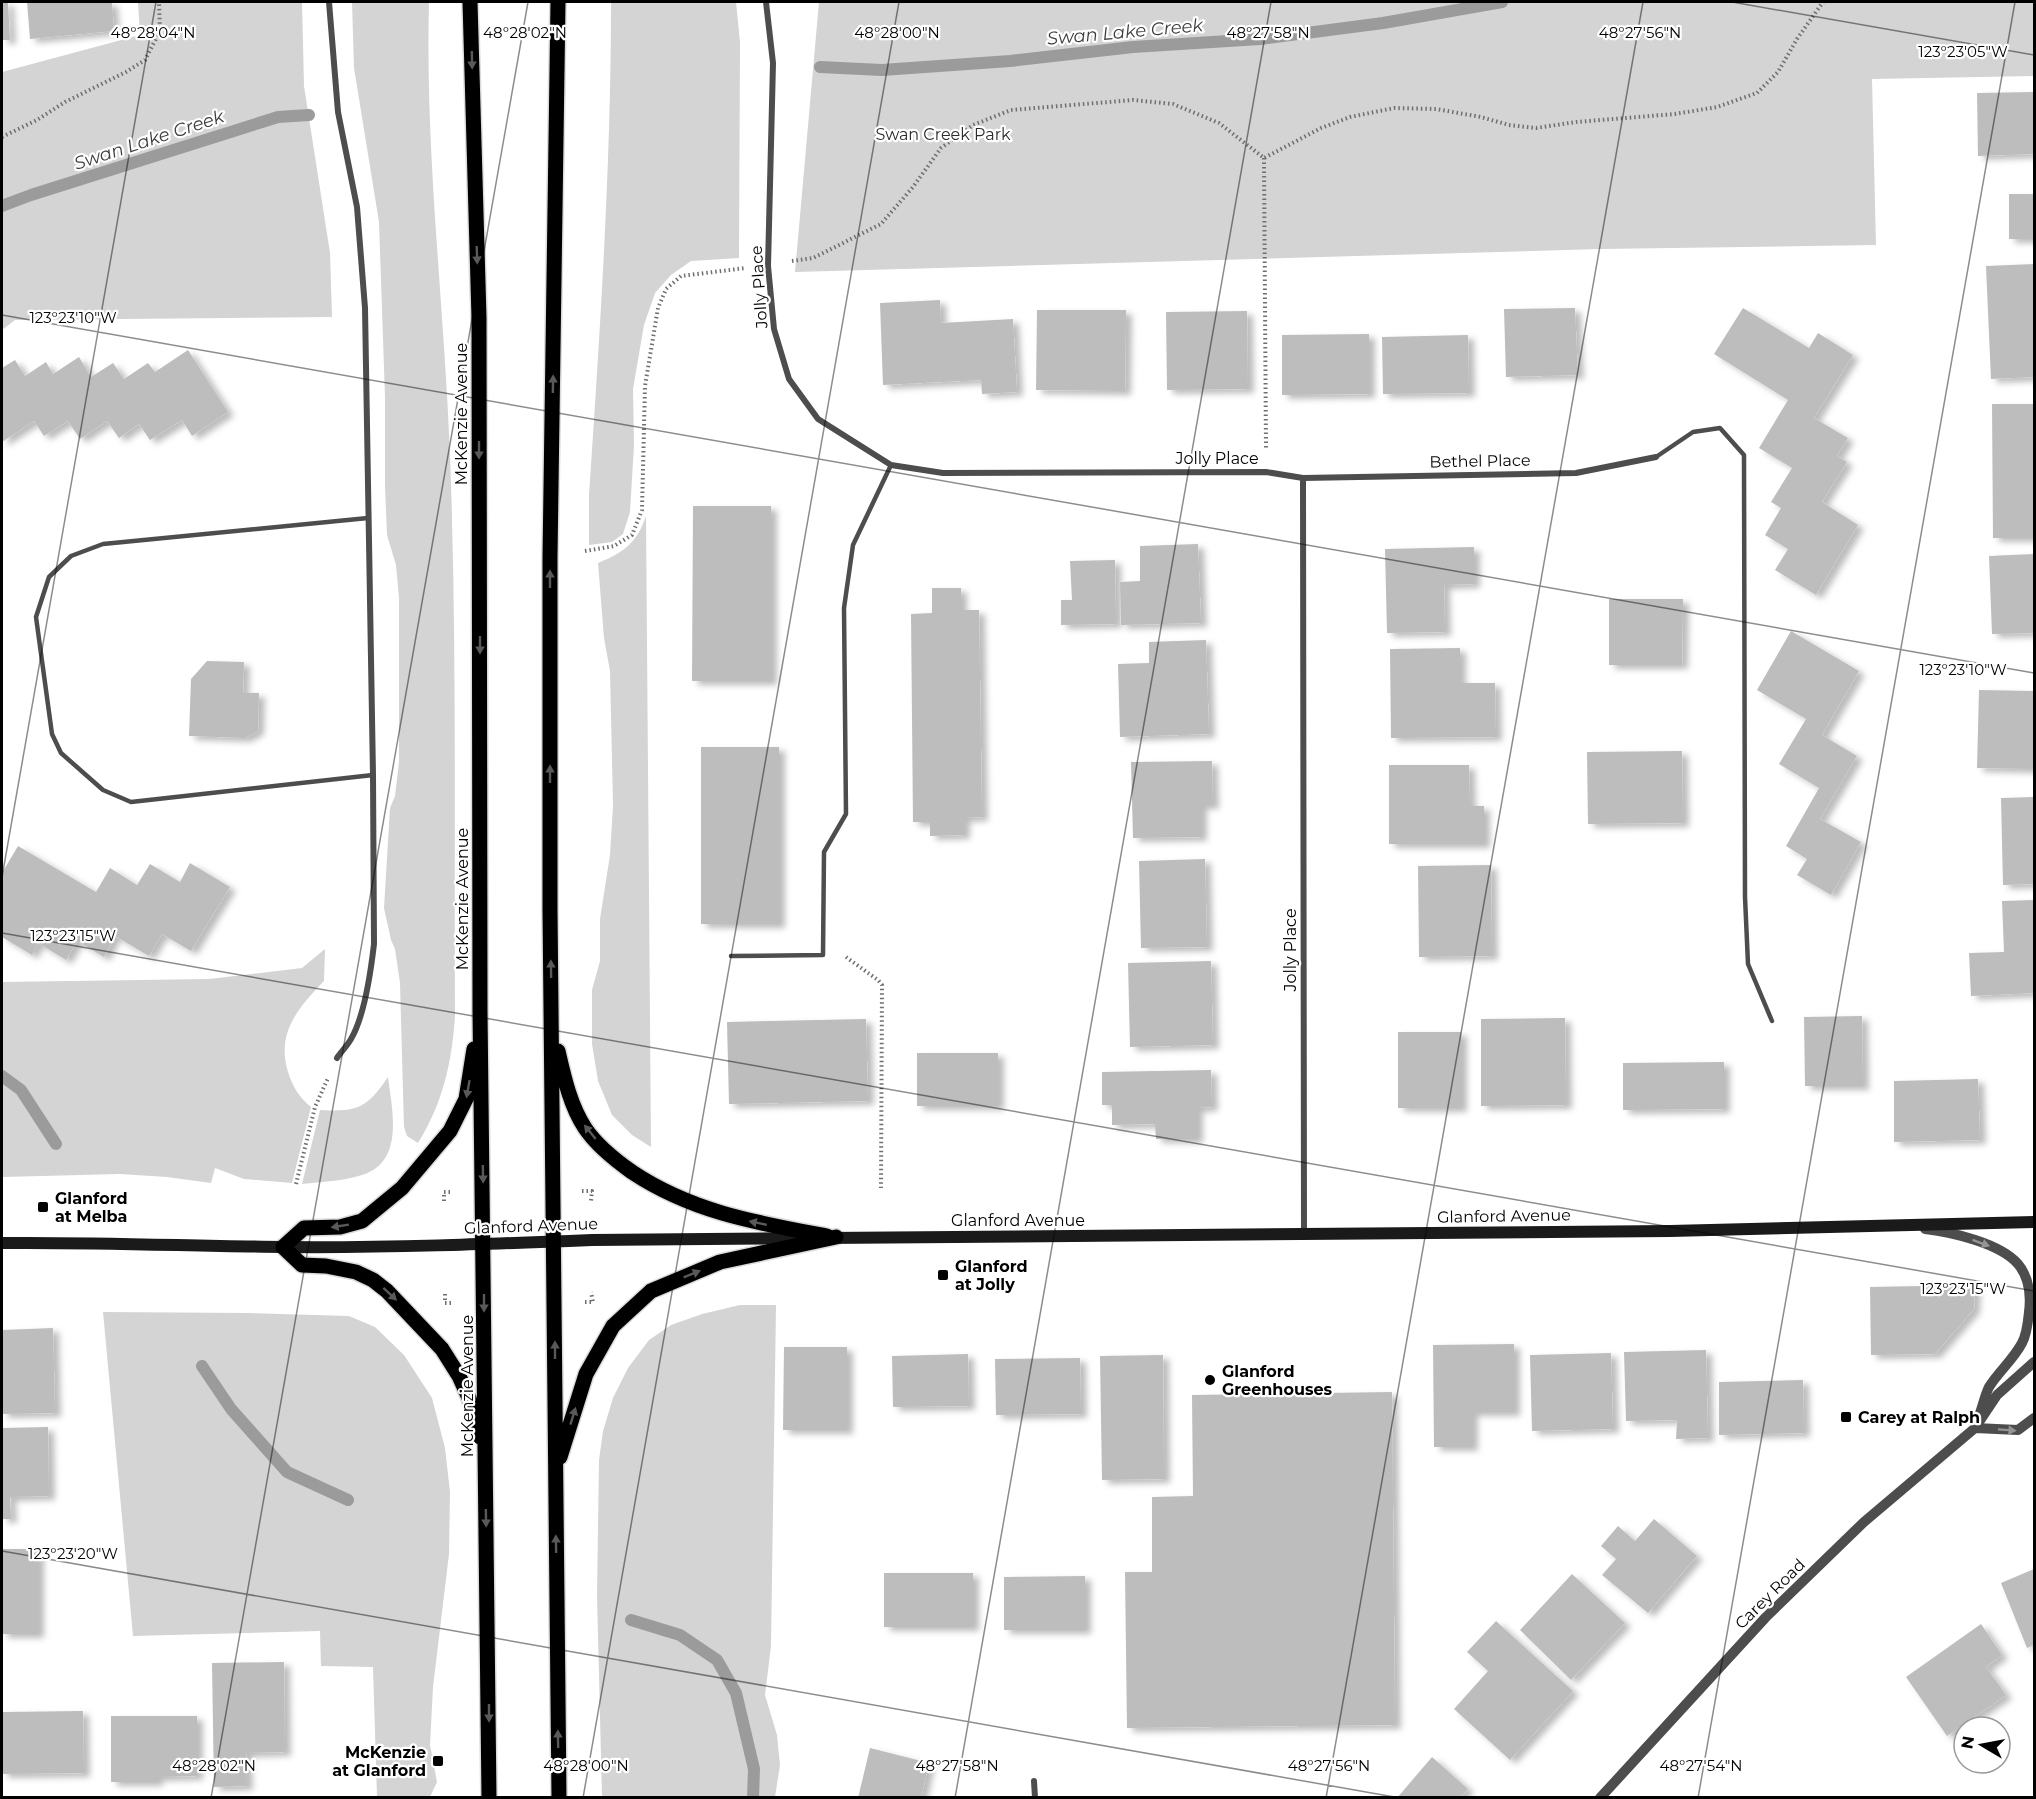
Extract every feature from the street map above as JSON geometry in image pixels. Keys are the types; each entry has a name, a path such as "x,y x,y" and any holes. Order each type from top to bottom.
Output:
{"main road":[{"name":"McKenzie Avenue","path":"470,2 479,330 480,1011 489,1797"},
{"path":"558,2 550,557 559,1797"},
{"path":"480,1011 466,1099 450,1131 431,1155 402,1188 362,1221 340,1227 304,1228 283,1247 302,1265 326,1266 356,1272 373,1280 424,1328 442,1349 459,1376 469,1398 486,1460"},
{"path":"552,1028 574,1108 586,1129 615,1160 651,1184 686,1202 753,1222 836,1238"},
{"name":"Glanford Avenue","path":"2,1243 98,1242 283,1247 836,1238 1304,1235 2034,1222"},
{"path":"555,1472 586,1374 614,1326 651,1291 720,1263 836,1238"}],"street":[{"path":"329,2 338,112 357,207 363,285 373,775 374,944 372,966 352,1039 337,1058"},
{"name":"Jolly Place","path":"766,2 773,63 768,266 774,329 789,379 818,419 891,465 943,473 1266,472 1303,478 1304,1235"},
{"name":"Bethel Place","path":"1303,478 1576,473 1656,457"},
{"path":"1904,1226 1963,1237 1992,1247 2018,1264 2026,1278 2030,1294 2024,1341 1989,1388 1975,1428 2018,1430 2034,1418"},
{"name":"Carey Road","path":"1600,1797 1766,1617 1864,1522 1975,1428 1997,1395 2034,1362"},
{"path":"1034,1781 1035,1797"}],"lane":[{"path":"1656,457 1693,432 1720,428 1744,455 1745,897 1748,964 1772,1021"},
{"path":"731,956 823,955 824,852 846,814 844,608 853,545 891,465"},
{"path":"368,518 103,544 70,556 49,577 36,617 52,734 61,753 103,790 131,802 373,775"}],"path":[{"path":"2,137 145,60 160,31 159,2"},
{"path":"1264,158 1321,128 1350,117 1394,108 1436,110 1480,117 1509,125 1536,128 1576,122 1675,114 1717,107 1757,93 1778,72 1797,39 1823,2"},
{"path":"585,551 614,546 632,535 642,510 645,386 658,308 666,289 681,276 768,266 813,258 881,224 913,187 941,148 973,125 1011,110 1133,100 1173,104 1219,123 1264,158"},
{"path":"1264,158 1266,472"},
{"path":"823,955 842,955 882,985 881,1188"},
{"path":"296,1184 315,1107 337,1058"},
{"path":"591,1201 592,1191 596,1185"},
{"path":"582,1191 592,1191"},
{"path":"444,1201 444,1192 453,1192"},
{"path":"585,1302 593,1302 591,1292"},
{"path":"445,1294 445,1303 454,1303"}],"green space":[{"path":"138,2 302,2 304,86 330,253 332,317 15,320 2,330 2,72 140,35"},
{"path":"352,2 429,2 430,115 447,398 452,525 455,1016 445,1082 434,1113 418,1143 407,1136 404,1127 400,983 395,949 384,908 390,808 395,796 399,762 399,598 396,565 387,535 379,222 354,68"},
{"path":"611,2 736,2 740,42 739,258 691,261 671,275 655,293 644,325 633,389 634,445 630,512 623,534 612,542 589,545 589,495 607,187"},
{"name":"Swan Creek Park","path":"819,2 2034,2 2034,76 1872,79 1876,245 1601,249 795,272"},
{"path":"646,516 651,1147 632,1135 612,1115 598,1081 592,1044 592,990 600,961 600,919 610,855 613,806 610,671 604,638 598,563 628,546 638,533"},
{"path":"325,949 324,981 298,1011 287,1033 285,1045 285,1058 292,1082 311,1107 292,1183 244,1179 215,1168 211,1183 120,1174 2,1177 2,982 209,979 302,968"},
{"path":"388,1077 393,1133 385,1159 376,1168 362,1175 302,1184 320,1110 344,1110 360,1106 374,1096"},
{"path":"740,1305 776,1305 771,1646 765,1695 777,1735 780,1765 775,1797 602,1797 597,1595 599,1460 603,1431 613,1398 628,1368 649,1340 671,1325 702,1314"},
{"path":"103,1312 349,1316 375,1327 404,1355 432,1398 445,1448 450,1492 449,1554 433,1687 430,1745 437,1782 430,1797 377,1797 373,1667 321,1666 320,1631 133,1636"}],"building":[{"path":"2,2 8,2 10,40 2,40"},
{"path":"27,2 112,2 114,31 30,39"},
{"path":"2034,92 2034,154 1978,156 1977,93"},
{"path":"2009,194 2034,194 2034,239 2009,239"},
{"path":"2034,264 2034,377 1991,379 1986,266"},
{"path":"940,300 941,323 1013,319 1017,392 982,394 981,380 883,385 880,303"},
{"path":"1575,308 1578,375 1506,377 1504,309"},
{"path":"1743,308 1809,348 1818,333 1853,355 1814,418 1848,438 1837,456 1847,462 1822,502 1858,525 1816,595 1775,570 1788,549 1765,535 1781,508 1771,502 1792,468 1759,448 1788,400 1714,354"},
{"path":"1037,310 1126,310 1125,391 1036,390"},
{"path":"1247,311 1248,389 1167,390 1166,312"},
{"path":"1369,334 1369,394 1282,395 1282,335"},
{"path":"1468,335 1469,393 1383,394 1382,337"},
{"path":"188,350 228,412 192,436 182,420 150,440 139,424 119,438 107,421 80,439 68,421 44,436 34,421 2,442 2,368 15,360 25,376 46,362 53,374 79,357 91,377 113,363 124,379 148,363 155,372"},
{"path":"1992,404 2034,404 2034,538 1993,538"},
{"path":"693,506 771,506 771,681 692,681"},
{"path":"1198,544 1201,623 1121,625 1120,582 1140,581 1140,546"},
{"path":"1474,547 1474,584 1444,585 1445,632 1387,633 1385,549"},
{"path":"2034,554 2034,633 1992,634 1989,556"},
{"path":"1115,560 1116,624 1061,625 1061,600 1072,600 1070,561"},
{"path":"932,588 961,588 961,610 979,610 982,817 964,818 964,835 930,836 930,822 913,822 911,614 932,613"},
{"path":"1609,599 1683,599 1682,665 1609,665"},
{"path":"1791,631 1859,671 1822,735 1857,756 1820,819 1861,842 1831,895 1797,875 1807,859 1786,846 1819,788 1779,764 1806,719 1757,690"},
{"path":"1206,640 1209,734 1120,737 1118,664 1149,663 1149,642"},
{"path":"1460,648 1460,683 1495,683 1496,737 1391,738 1390,649"},
{"path":"207,661 244,662 243,693 259,693 258,731 245,738 189,736 191,679"},
{"path":"1979,690 2034,691 2034,769 1977,768"},
{"path":"701,747 779,747 779,924 701,924"},
{"path":"1682,751 1683,823 1588,824 1587,752"},
{"path":"1212,761 1213,805 1201,805 1201,837 1133,838 1131,762"},
{"path":"1389,765 1469,765 1470,806 1484,806 1484,844 1389,844"},
{"path":"2034,797 2034,884 2003,885 2001,798"},
{"path":"18,846 96,892 110,868 137,885 150,864 180,882 190,863 230,887 191,951 162,934 149,956 115,936 104,957 77,941 66,960 38,943 32,955 2,937 2,873"},
{"path":"1205,859 1207,947 1141,948 1139,861"},
{"path":"1491,865 1492,956 1419,957 1418,866"},
{"path":"2034,900 2034,993 1971,996 1969,953 2004,952 2002,901"},
{"path":"1211,961 1213,1045 1130,1047 1128,963"},
{"path":"1862,1016 1863,1086 1805,1086 1804,1017"},
{"path":"1565,1018 1566,1105 1481,1106 1481,1019"},
{"path":"866,1019 868,1101 729,1104 727,1022"},
{"path":"1398,1032 1461,1032 1461,1108 1398,1108"},
{"path":"917,1053 998,1053 998,1106 917,1106"},
{"path":"1724,1062 1724,1109 1623,1110 1623,1063"},
{"path":"1211,1070 1212,1107 1197,1108 1197,1139 1156,1139 1155,1124 1112,1125 1112,1105 1102,1105 1102,1072"},
{"path":"1978,1079 1980,1140 1894,1142 1894,1081"},
{"path":"1975,1285 1974,1309 1935,1354 1871,1355 1870,1287"},
{"path":"53,1328 55,1413 2,1414 2,1330"},
{"path":"1514,1344 1514,1412 1472,1412 1472,1447 1434,1447 1433,1345"},
{"path":"784,1347 847,1347 847,1430 783,1430"},
{"path":"1706,1350 1708,1438 1676,1439 1677,1420 1626,1421 1624,1352"},
{"path":"1611,1353 1613,1429 1532,1431 1530,1355"},
{"path":"968,1354 969,1406 893,1407 892,1356"},
{"path":"1163,1355 1164,1479 1102,1480 1100,1356"},
{"path":"1080,1358 1081,1414 996,1415 995,1359"},
{"path":"1803,1380 1804,1433 1719,1435 1719,1382"},
{"path":"1392,1392 1395,1725 1127,1728 1125,1572 1152,1572 1152,1497 1193,1496 1192,1395"},
{"path":"48,1427 49,1496 10,1497 11,1519 2,1519 2,1428"},
{"path":"1654,1519 1697,1556 1648,1613 1602,1575 1616,1559 1601,1546 1618,1526 1635,1541"},
{"path":"2,1549 38,1549 38,1634 2,1634"},
{"path":"2034,1569 2034,1645 2027,1648 2001,1583"},
{"path":"884,1573 973,1573 973,1627 884,1627"},
{"path":"1572,1574 1625,1623 1571,1680 1520,1630"},
{"path":"1085,1576 1085,1630 1004,1630 1004,1577"},
{"path":"1496,1621 1573,1691 1510,1760 1454,1709 1488,1671 1467,1652"},
{"path":"1981,1624 2002,1655 1986,1667 2006,1695 1977,1715 1952,1715 1952,1733 1947,1736 1906,1677"},
{"path":"284,1662 285,1752 246,1753 247,1786 214,1787 212,1663"},
{"path":"83,1711 84,1773 2,1774 2,1712"},
{"path":"111,1716 197,1716 197,1776 157,1777 157,1782 111,1782"},
{"path":"870,1748 929,1763 921,1798 858,1798"},
{"path":"1432,1757 1468,1789 1460,1798 1397,1798"}],"waterway":[{"name":"Swan Lake Creek","path":"820,67 882,70 1010,61 1133,47 1260,39 1383,23 1502,2"},
{"name":"Swan Lake Creek","path":"2,206 278,117 309,115"},
{"name":"Swan Lake Creek","path":"2,1076 21,1090 56,1144"},
{"name":"Swan Lake Creek","path":"202,1366 231,1409 287,1472 348,1500"},
{"name":"Swan Lake Creek","path":"631,1620 680,1635 717,1660 736,1693 754,1769 753,1798"}],"place":[{"name":"Glanford at Melba","path":"43,1207"},
{"name":"Glanford at Jolly","path":"943,1275"},
{"name":"Glanford Greenhouses","path":"1210,1380"},
{"name":"Carey at Ralph","path":"1846,1417"},
{"name":"McKenzie at Glanford","path":"438,1761"}]}
